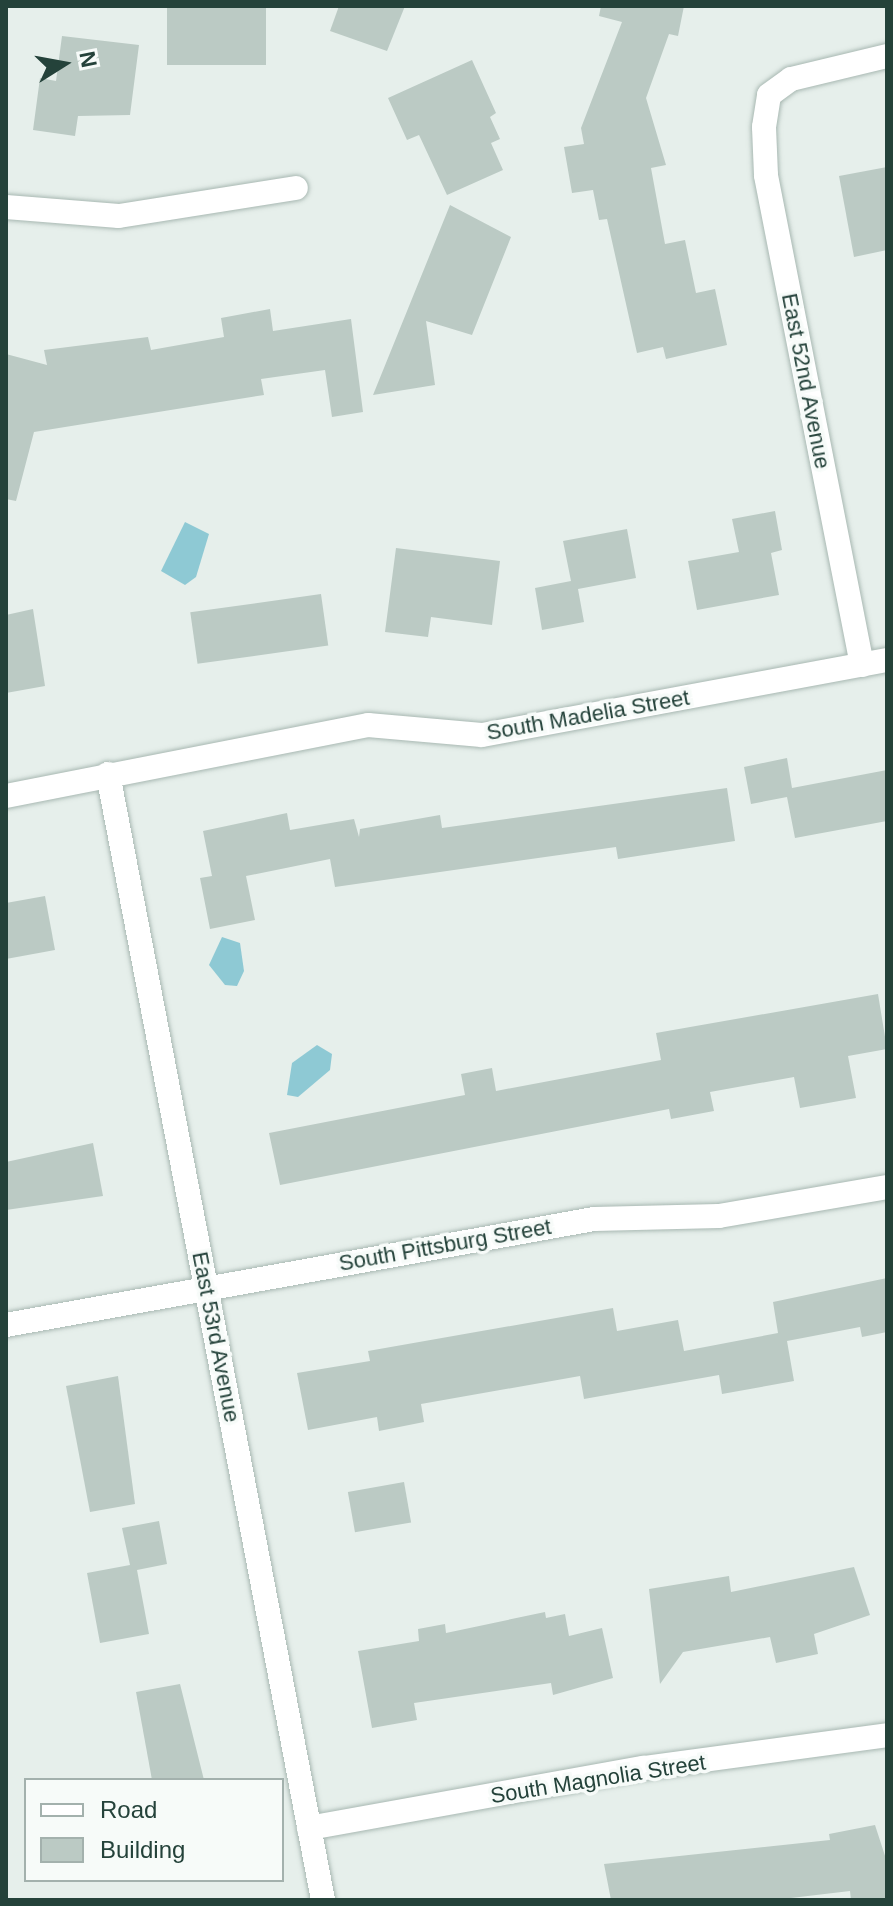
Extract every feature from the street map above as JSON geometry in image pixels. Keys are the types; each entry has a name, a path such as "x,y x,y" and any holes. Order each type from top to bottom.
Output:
{"street":[{"name":"East 52nd Avenue","path":"862,665 766,175 769,95 791,79 887,56"},
{"path":"6,207 119,216 296,188"},
{"name":"South Madelia Street","path":"6,796 368,725 467,735 510,731 887,660"},
{"name":"East 53rd Avenue","path":"108,774 323,1900"},
{"name":"South Pittsburg Street","path":"6,1325 206,1286 594,1219 719,1216 887,1187"},
{"name":"South Magnolia Street","path":"309,1828 644,1768 887,1735"}],"water":[{"path":"185,522 209,534 196,577 185,585 161,571"},
{"path":"222,937 240,943 244,971 237,986 225,985 209,965"},
{"path":"317,1045 332,1054 330,1070 298,1097 287,1095 292,1063"}],"building":[{"path":"167,6 266,6 266,65 167,65"},
{"path":"339,6 405,6 387,51 330,31"},
{"path":"601,6 684,6 678,36 669,34 646,98 666,165 651,168 665,244 685,240 696,293 715,289 727,345 666,359 663,347 637,353 607,219 599,220 593,190 572,193 564,147 584,144 581,128 622,22 599,16"},
{"path":"62,36 139,45 130,115 78,116 75,136 33,130 40,78 56,81"},
{"path":"472,60 496,113 490,117 500,139 491,143 503,170 447,195 419,135 407,140 388,98"},
{"path":"887,167 887,250 854,257 839,176"},
{"path":"450,205 511,237 472,335 426,321 435,385 373,395"},
{"path":"270,309 273,331 351,319 363,412 332,417 325,370 261,379 264,395 34,432 16,501 6,499 6,354 47,365 44,350 148,337 151,350 224,337 221,318"},
{"path":"775,511 782,550 771,553 779,595 697,610 688,561 739,552 732,519"},
{"path":"627,529 636,578 578,589 584,622 542,630 535,588 571,581 563,541"},
{"path":"396,548 500,561 492,625 431,617 428,637 385,632"},
{"path":"321,594 328,645 198,664 190,612"},
{"path":"33,609 45,686 6,693 6,615"},
{"path":"787,758 792,788 887,770 887,821 795,838 787,797 751,804 744,767"},
{"path":"727,788 735,841 618,859 616,847 335,887 330,859 246,876 255,920 210,929 200,878 212,876 203,831 287,813 290,830 354,819 359,837 360,829 440,815 442,828"},
{"path":"45,896 55,950 6,959 6,903"},
{"path":"878,994 887,1049 848,1056 856,1098 800,1108 794,1077 710,1092 714,1111 671,1119 669,1109 280,1185 269,1133 465,1095 461,1074 492,1068 496,1091 661,1060 656,1033"},
{"path":"93,1143 103,1196 6,1210 6,1162"},
{"path":"887,1278 887,1332 862,1337 860,1327 787,1341 794,1381 722,1394 719,1375 584,1399 580,1376 421,1404 424,1422 379,1431 377,1417 308,1430 297,1373 370,1361 368,1351 613,1308 617,1331 678,1320 684,1351 778,1333 773,1302"},
{"path":"118,1376 135,1504 90,1512 66,1386"},
{"path":"404,1482 411,1522 355,1532 348,1492"},
{"path":"159,1521 167,1564 137,1570 149,1634 100,1643 87,1573 130,1565 122,1528"},
{"path":"854,1567 870,1615 814,1634 818,1654 776,1663 770,1637 683,1652 660,1684 649,1589 729,1576 731,1592"},
{"path":"545,1612 546,1618 565,1614 569,1636 602,1628 613,1678 553,1695 551,1683 414,1703 417,1720 372,1728 358,1651 419,1641 418,1629 445,1624 446,1633"},
{"path":"180,1684 204,1778 152,1778 136,1692"},
{"path":"875,1825 887,1862 887,1900 851,1900 850,1891 774,1900 611,1900 604,1864 830,1840 829,1834"}]}
